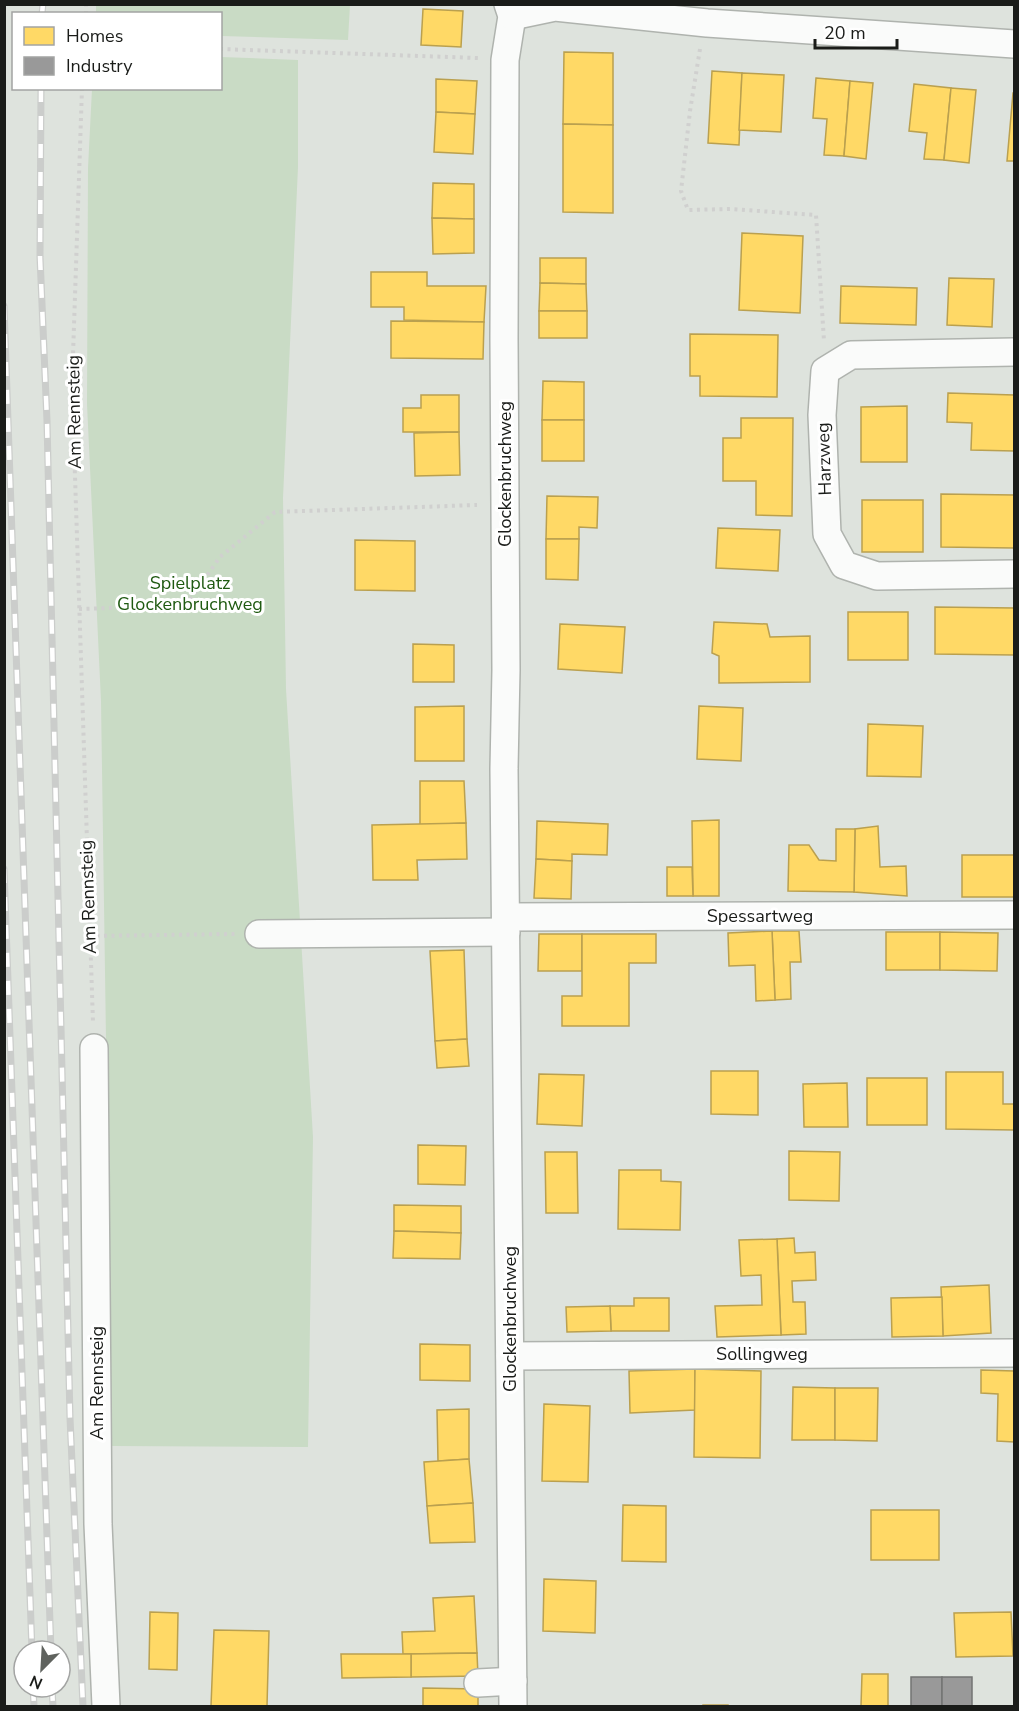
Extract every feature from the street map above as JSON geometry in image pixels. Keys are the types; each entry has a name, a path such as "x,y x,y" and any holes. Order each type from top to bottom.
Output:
{"street":[{"name":"Glockenbruchweg","path":"513,1694 504,769 506,670 505,60 510,10 555,6 707,23 1014,44"},
{"path":"825,370 851,355 1014,352"},
{"name":"Harzweg","path":"825,370 822,415 827,534 844,565 877,576 1014,574"},
{"name":"Spessartweg","path":"506,925 1014,915"},
{"path":"259,934 506,925"},
{"name":"Am Rennsteig","path":"94,1048 98,1524 106,1707"},
{"name":"Sollingweg","path":"510,1356 1014,1353"},
{"path":"478,1683 513,1694"}],"path":[{"path":"707,23 696,66 681,191 688,210 816,215 825,370"},
{"path":"222,49 505,60"},
{"name":"Am Rennsteig","path":"82,90 72,386 94,1048"},
{"path":"80,609 167,606 189,601 220,557 275,512 505,504"},
{"path":"89,936 259,934"}],"green space":[{"path":"96,5 350,5 348,40 222,36 222,12 96,12"},
{"name":"Spielplatz Glockenbruchweg","path":"222,57 298,60 298,167 283,498 286,689 313,1137 308,1447 112,1446 101,701 87,404 88,168 92,90 222,90"}],"building: Homes":[{"path":"423,9 463,11 461,47 421,45"},
{"path":"564,52 613,53 613,125 563,124"},
{"path":"712,71 742,73 739,145 708,143"},
{"path":"742,73 784,75 781,132 739,130"},
{"path":"816,78 850,81 844,156 824,155 827,119 813,118"},
{"path":"436,79 477,81 475,114 436,112"},
{"path":"850,81 873,83 866,159 844,156"},
{"path":"914,84 951,88 944,160 924,159 927,133 909,131"},
{"path":"951,88 976,90 969,163 944,160"},
{"path":"1013,93 1014,161 1007,161"},
{"path":"436,112 475,114 473,154 434,152"},
{"path":"563,124 613,125 613,213 563,212"},
{"path":"433,183 474,184 474,219 432,218"},
{"path":"432,218 474,219 474,253 433,254"},
{"path":"742,233 803,236 800,313 739,310"},
{"path":"540,258 586,258 586,284 540,283"},
{"path":"371,272 427,272 427,286 486,286 484,322 404,320 404,307 371,307"},
{"path":"949,278 994,279 992,327 947,325"},
{"path":"540,283 586,284 587,311 539,311"},
{"path":"841,286 917,288 916,325 840,323"},
{"path":"539,311 587,311 587,338 539,338"},
{"path":"391,321 484,322 483,359 391,358"},
{"path":"690,334 778,335 777,397 700,396 700,376 690,376"},
{"path":"543,381 584,382 584,420 542,420"},
{"path":"948,393 1014,395 1014,451 971,450 972,423 947,422"},
{"path":"421,395 459,395 459,432 403,432 403,408 421,408"},
{"path":"907,406 907,462 861,462 861,407"},
{"path":"741,418 793,418 792,516 756,515 756,481 723,481 723,438 741,438"},
{"path":"542,420 584,420 584,461 542,461"},
{"path":"459,432 460,475 415,476 414,433"},
{"path":"941,494 1014,495 1014,548 941,547"},
{"path":"547,496 598,497 597,528 579,527 579,539 546,539"},
{"path":"862,500 923,500 923,552 862,552"},
{"path":"718,528 780,530 778,571 716,568"},
{"path":"546,539 579,539 578,580 546,579"},
{"path":"355,540 415,541 415,591 355,590"},
{"path":"935,607 1014,608 1014,655 935,654"},
{"path":"848,612 908,612 908,660 848,660"},
{"path":"714,622 767,624 770,637 810,636 810,682 719,683 719,656 712,653"},
{"path":"560,624 625,627 622,673 558,669"},
{"path":"413,644 454,645 454,682 413,682"},
{"path":"464,706 464,761 415,761 415,707"},
{"path":"699,706 743,708 741,761 697,759"},
{"path":"868,724 923,726 921,777 867,776"},
{"path":"420,781 464,781 466,823 420,825"},
{"path":"719,820 719,896 693,896 692,821"},
{"path":"537,821 608,824 607,855 572,854 572,861 536,859"},
{"path":"466,823 467,859 417,860 418,880 373,880 372,825"},
{"path":"878,826 880,867 906,866 907,896 854,892 855,829"},
{"path":"836,829 855,829 854,892 788,891 789,845 809,845 819,860 836,861"},
{"path":"962,855 1014,855 1014,897 962,897"},
{"path":"536,859 572,861 571,899 534,898"},
{"path":"667,867 692,867 693,896 667,896"},
{"path":"772,931 799,931 801,962 790,962 791,999 775,1000"},
{"path":"772,931 775,1000 756,1001 755,965 729,966 728,933"},
{"path":"886,932 940,932 940,970 886,970"},
{"path":"940,932 998,933 997,971 940,970"},
{"path":"539,934 582,934 582,971 538,971"},
{"path":"582,934 656,934 656,963 629,963 629,1026 562,1026 562,996 582,996"},
{"path":"464,950 467,1039 435,1041 430,951"},
{"path":"467,1039 469,1066 437,1068 435,1041"},
{"path":"711,1071 758,1071 758,1115 711,1114"},
{"path":"946,1072 1003,1072 1003,1104 1014,1104 1014,1130 946,1129"},
{"path":"539,1074 584,1075 582,1126 537,1124"},
{"path":"867,1078 927,1078 927,1125 867,1125"},
{"path":"847,1083 848,1127 804,1127 803,1084"},
{"path":"418,1145 466,1146 465,1185 418,1184"},
{"path":"789,1151 840,1152 839,1201 789,1200"},
{"path":"545,1152 577,1152 578,1213 546,1213"},
{"path":"619,1170 661,1170 661,1181 681,1182 680,1230 618,1229"},
{"path":"394,1205 461,1206 461,1233 394,1231"},
{"path":"394,1231 461,1233 460,1259 393,1258"},
{"path":"794,1238 795,1253 815,1252 816,1280 792,1281 793,1302 805,1302 806,1334 781,1335 777,1239"},
{"path":"777,1239 781,1335 717,1337 715,1306 762,1305 761,1275 741,1276 739,1240"},
{"path":"989,1285 991,1333 943,1336 941,1287"},
{"path":"942,1297 943,1336 892,1337 891,1298"},
{"path":"634,1298 669,1298 669,1331 611,1331 610,1306 634,1306"},
{"path":"610,1306 611,1331 567,1332 566,1307"},
{"path":"420,1344 470,1345 470,1381 420,1380"},
{"path":"695,1369 695,1410 630,1413 629,1371"},
{"path":"695,1369 761,1371 760,1458 694,1457"},
{"path":"981,1370 1014,1371 1014,1442 997,1441 998,1394 981,1393"},
{"path":"793,1387 835,1388 835,1440 792,1440"},
{"path":"835,1388 878,1388 877,1441 835,1440"},
{"path":"544,1404 590,1406 588,1482 542,1481"},
{"path":"469,1409 469,1459 438,1461 437,1410"},
{"path":"469,1459 473,1503 427,1506 424,1462"},
{"path":"473,1503 475,1542 430,1543 427,1506"},
{"path":"623,1505 666,1506 666,1562 622,1561"},
{"path":"871,1510 939,1510 939,1560 871,1560"},
{"path":"544,1579 596,1581 595,1633 543,1631"},
{"path":"474,1596 477,1653 403,1654 402,1632 435,1631 433,1598"},
{"path":"150,1612 178,1613 177,1670 149,1669"},
{"path":"1011,1612 1013,1656 956,1657 954,1613"},
{"path":"214,1630 269,1631 267,1706 211,1706"},
{"path":"477,1653 478,1676 411,1677 411,1654"},
{"path":"341,1654 411,1654 411,1677 342,1678"},
{"path":"862,1674 888,1674 888,1706 861,1706"},
{"path":"423,1688 478,1689 478,1706 423,1706"},
{"path":"728,1705 728,1706 703,1706"}],"building: Industry":[{"path":"911,1677 942,1677 942,1706 911,1706"},
{"path":"942,1677 972,1677 972,1706 942,1706"}],"railway":[{"path":"42,12 43,4"},
{"path":"41,90 40,257 47,421 70,1418 83,1706"},
{"path":"4,306 51,1639"},
{"path":"4,869 32,1639"},
{"path":"34,1699 34,1706"},
{"path":"53,1699 53,1706"}]}
